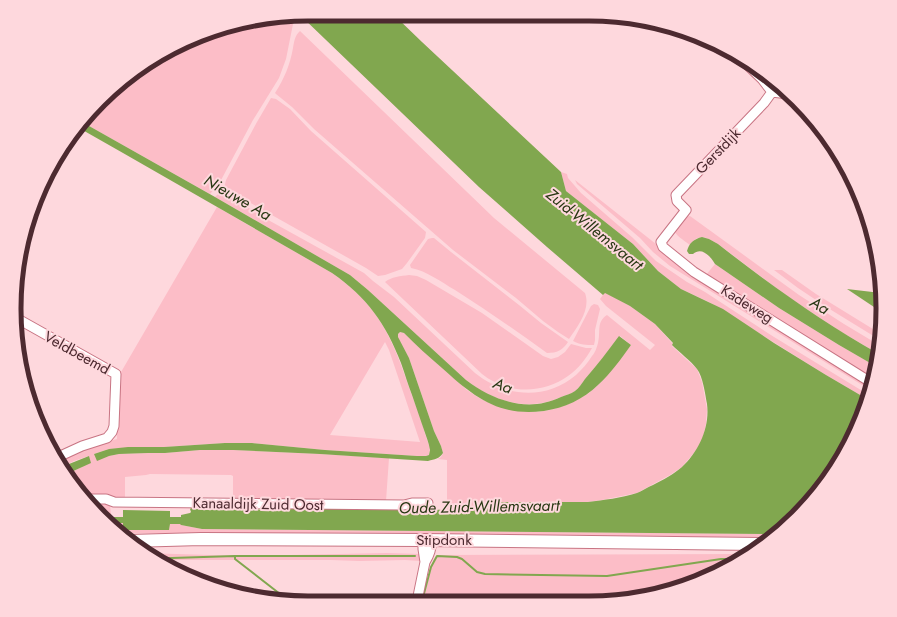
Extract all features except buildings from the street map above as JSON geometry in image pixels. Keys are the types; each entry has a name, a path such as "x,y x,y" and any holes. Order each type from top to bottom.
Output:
{"main road":[{"name":"Stipdonk","path":"138,541 200,539 428,540 754,544"}],"street":[{"path":"763,79 772,92 779,93"},
{"name":"Gerstdijk","path":"686,210 677,201 676,195 764,104 772,92"},
{"name":"Kadeweg","path":"686,210 661,242 663,247 694,272 867,380"},
{"name":"Veldbeemd","path":"22,321 116,374 114,426 112,432 107,438 82,446 62,456"},
{"name":"Kanaaldijk Zuid Oost","path":"93,499 106,499 114,502 404,505 412,503 428,503"},
{"path":"418,596 425,562 430,555 431,549 428,540"}],"shaded area":[{"path":"291,22 293,24 286,59 279,78 253,120 220,182 210,194 87,125 105,105 133,80 181,51 216,36 234,31 271,23"},
{"path":"300,31 494,218 585,293 586,305 583,317 569,339 543,321 516,298 453,250 314,129 292,107 275,93 286,72 295,39"},
{"path":"271,98 276,99 290,109 311,131 426,232 425,238 402,269 378,276 224,188 226,180"},
{"path":"561,172 567,174 568,178 581,193 633,238 656,261 774,337 864,392 862,396 709,302 681,289 658,271 633,244 566,191"},
{"path":"575,180 661,248 867,380 865,387 670,266 577,184"},
{"path":"219,193 226,194 270,221 364,273 394,297 475,373 499,387 512,391 525,393 551,389 576,375 587,364 595,352 599,339 600,324 607,315 650,350 655,345 606,306 600,299 605,292 630,306 655,324 673,344 672,346 697,369 702,382 707,409 703,438 698,448 682,467 637,493 588,502 491,503 466,510 447,510 447,460 438,459 443,453 441,446 434,431 409,358 399,340 398,334 400,332 404,333 467,390 476,396 485,401 537,412 566,405 589,393 608,374 631,345 620,336 580,386 570,394 536,404 524,404 500,399 477,388 466,380 350,275 215,197"},
{"path":"217,207 332,273 362,298 373,311 391,340 421,418 430,447 429,455 426,456 325,450 252,443 109,449 94,454 109,456 119,454 165,453 200,450 233,450 389,458 386,501 233,500 233,476 231,475 150,474 125,477 125,499 90,496 72,472 82,467 89,456 67,464 64,459 92,446 117,439 117,379","holes":["385,342 389,350 420,442 330,435"]},
{"path":"690,216 799,295 874,342 873,351 838,330 787,296 718,244 700,237 693,241 690,245 676,234 674,229 685,217"},
{"path":"434,238 541,323 568,342 566,345 562,349 547,353 455,290 428,274 411,268 410,265 428,239"},
{"path":"715,264 779,308 870,363 868,376 735,292 706,275"},
{"path":"774,270 782,270 816,294 875,330 874,337 828,308"},
{"path":"399,276 417,276 426,280 482,313 543,356 551,359 558,357 565,352 571,344 592,348 575,370 560,381 551,385 532,389 504,386 482,374 385,282"},
{"path":"594,304 598,305 600,309 595,330 594,345 586,345 573,341 591,306"},
{"path":"96,502 106,503 110,505 111,515 108,515"},
{"path":"123,523 123,528 119,525 118,524"},
{"path":"170,524 181,524 202,529 768,534 760,540 128,533 124,529 169,530"},
{"path":"159,553 242,556 387,553 421,554 421,561 170,560"},
{"path":"737,554 716,566 681,581 626,594 588,596 424,596 433,561 438,555"}],"water":[{"name":"Zuid-Willemsvaart","path":"306,21 400,21 561,172 566,191 633,244 658,271 681,289 723,309 774,343 862,396 846,436 828,468 805,498 778,525 768,534 202,529 180,524 170,524 169,530 125,530 123,528 123,523 117,523 108,515 111,515 112,517 123,517 123,510 170,511 170,517 181,517 181,515 190,513 191,508 466,510 499,502 588,502 619,498 637,493 679,470 694,454 702,438 707,421 705,390 699,372 672,345 673,343 655,324 630,306 605,293 603,295 479,187"},
{"path":"87,125 350,275 466,380 488,394 500,399 524,404 536,404 549,402 570,394 579,387 619,336 631,345 607,376 580,399 559,408 528,412 500,408 476,396 465,388 404,333 400,332 398,337 409,358 443,453 438,458 428,461 320,454 200,450 165,453 119,454 97,461 94,454 109,449 225,443 252,443 325,450 417,456 429,455 430,450 427,440 402,367 389,336 374,312 365,302 332,273 83,130"},
{"path":"702,237 718,244 796,302 873,351 870,363 779,308 715,264 706,253 700,251 689,254 687,251 688,248 694,240"},
{"path":"847,289 875,292 876,308"},
{"path":"89,456 91,463 72,472 67,465"}],"waterway":[{"path":"235,556 415,556"},
{"path":"167,558 235,556 235,559 281,595"},
{"path":"423,596 431,567 437,556 457,557 462,559 477,572 485,574 607,576 728,559"}],"water label":[{"name":"Nieuwe Aa","path":"238,197"},
{"name":"Aa","path":"820,305"},
{"name":"Aa","path":"503,385"},
{"name":"Oude Zuid-Willemsvaart","path":"479,506"}]}
